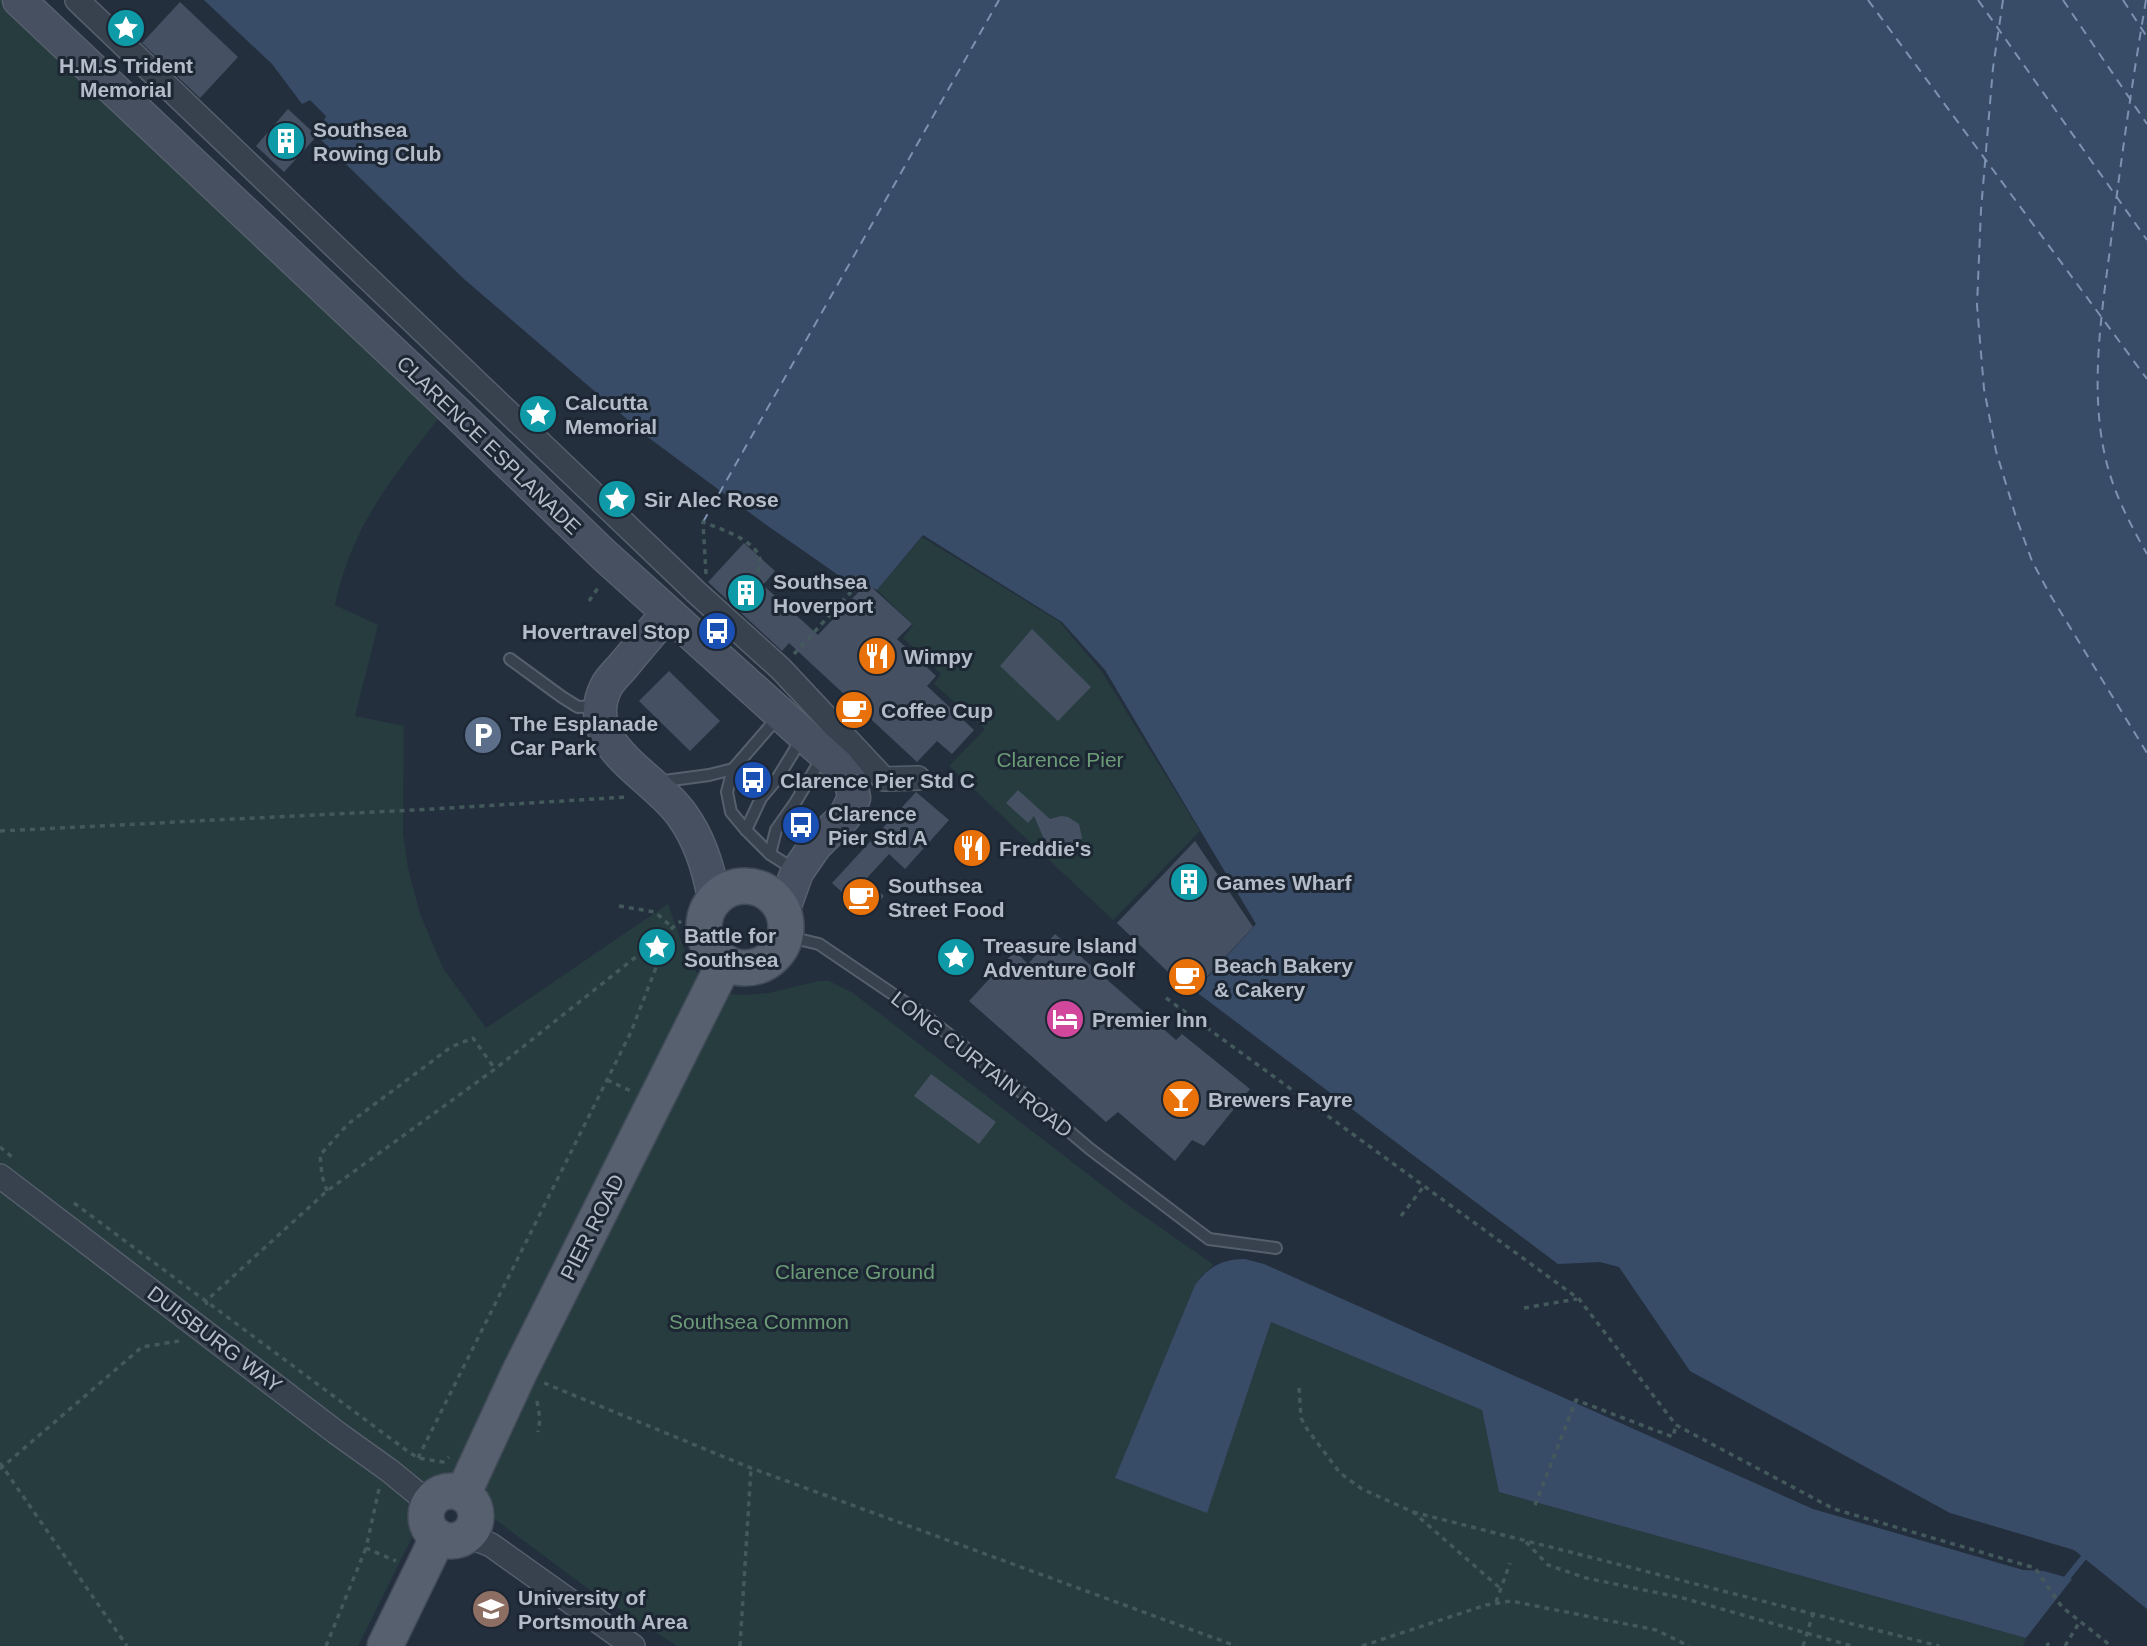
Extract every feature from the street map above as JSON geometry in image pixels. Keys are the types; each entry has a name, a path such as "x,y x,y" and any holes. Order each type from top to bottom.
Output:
{"main road":[{"path":"738,886 752,886 776,899 784,923 780,948 761,964 749,967 736,967 715,955 704,933 704,921 714,899 725,890 738,886"},
{"name":"PIER ROAD","path":"463,1494 519,1373 725,962"},
{"path":"454,1490 463,1494 471,1500 475,1509 476,1519 472,1528 452,1536 431,1531 426,1522 429,1503 444,1491 454,1490"},
{"path":"384,1646 452,1536"}],"street":[{"name":"CLARENCE ESPLANADE","path":"19,0 604,555 814,745 850,782 854,798 845,816 815,846 797,872 784,923"},
{"path":"77,0 696,593 781,668 884,779 918,778"},
{"path":"668,612 607,685 600,706 602,727 611,746 640,790 681,814 702,851 710,872 714,899"},
{"name":"DUISBURG WAY","path":"7,1167 337,1433 429,1503"},
{"path":"452,1536 491,1545 633,1646"}],"lane":[{"path":"510,659 578,707 600,706"},
{"path":"780,714 733,769 727,792 731,812 746,830 770,854 797,872"},
{"path":"746,830 761,799 777,779 814,745"},
{"path":"770,854 776,830 795,803 814,745"},
{"path":"640,790 733,769"},
{"name":"LONG CURTAIN ROAD","path":"784,923 928,1018 1090,1149 1209,1239 1276,1248"}],"path":[{"path":"706,561 703,522 737,535 756,551 760,557 758,572 739,592"},
{"path":"589,601 604,581"},
{"path":"781,668 851,592"},
{"path":"0,831 433,809 640,790"},
{"path":"619,906 655,912 673,928"},
{"path":"206,1301 327,1191 495,1069 681,921"},
{"path":"418,1458 631,1032 657,965 666,933"},
{"path":"1166,998 1579,1299 1676,1425 1834,1509 2035,1568 2062,1607 2111,1646"},
{"path":"327,1191 320,1155 348,1124 451,1047 473,1038 495,1069"},
{"path":"607,1080 637,1093"},
{"path":"0,1147 7,1167"},
{"path":"1401,1216 1424,1186"},
{"path":"67,1198 418,1458 443,1462 451,1455"},
{"path":"1524,1308 1579,1299"},
{"path":"206,1301 208,1309"},
{"path":"127,1646 1,1467 142,1347 179,1341"},
{"path":"545,1383 751,1468 1236,1646"},
{"path":"1299,1388 1301,1418 1340,1473 1362,1489 1413,1512 1939,1646"},
{"path":"533,1395 540,1419 538,1432"},
{"path":"1535,1505 1576,1400 1673,1437 1676,1425"},
{"path":"740,1646 751,1468"},
{"path":"327,1646 366,1548 381,1482"},
{"path":"1413,1512 1501,1589"},
{"path":"1525,1540 1548,1565 1586,1578 1683,1598 1852,1646"},
{"path":"366,1548 396,1560"},
{"path":"1496,1602 1510,1563"},
{"path":"1362,1646 1496,1602 1511,1601 1656,1630 1689,1646"},
{"path":"1803,1646 1813,1614"},
{"path":"2065,1646 2079,1623"},
{"path":"2068,1640 2075,1646"}],"green space":[{"name":"Southsea Common","path":"0,0 438,419 389,484 362,528 342,577 335,605 378,625 355,716 404,726 403,833 408,868 420,914 443,968 486,1028 668,904 689,963 699,975 729,994 769,993 819,981 829,981 853,993 1128,1205 1214,1265 1195,1285 1116,1478 1207,1512 1271,1322 1482,1410 1499,1492 2026,1638 2023,1646 677,1646 587,1588 441,1479 358,1646 0,1646"},
{"name":"Clarence Pier","path":"922,537 1060,622 1102,672 1200,831 1113,920 949,766 985,729 934,684 941,674 903,638 913,625 877,590"}],"water":[{"path":"204,0 2147,0 2147,1609 2074,1550 1950,1513 1690,1371 1619,1267 1600,1262 1558,1264 1195,991 1256,924 1105,670 1062,622 923,535 877,590 864,584 854,586 765,524 649,438 464,279 317,136 326,116 310,100 302,104 272,64"},
{"path":"1245,1259 1264,1264 1813,1509 2023,1570 2044,1571 2072,1579 2026,1638 1499,1492 1482,1410 1271,1322 1207,1513 1115,1478 1195,1285 1216,1265"}],"building":[{"path":"180,2 238,57 200,98 142,43"},
{"name":"Southsea Rowing Club","path":"288,109 317,136 284,172 256,146"},
{"path":"744,543 775,571 763,585 818,635 867,583 912,624 897,639 936,676 927,686 974,730 952,754 937,741 917,762 789,643 782,651 708,582"},
{"path":"1032,629 1091,687 1058,721 1000,666"},
{"path":"669,671 720,721 690,751 639,701"},
{"path":"1018,790 1050,819 1068,817 1079,824 1082,838 1075,850 1063,854 1051,850 1034,816 1028,823 1006,803"},
{"path":"916,792 949,820 905,869 889,854 866,879 884,896 867,915 832,883"},
{"name":"Games Wharf","path":"1195,841 1253,927 1191,994 1117,923"},
{"path":"1055,934 1176,1040 1182,1034 1250,1089 1204,1146 1192,1140 1175,1161 1118,1112 1106,1122 969,1001 1015,951 1028,964"},
{"path":"931,1074 996,1122 979,1144 914,1096"}],"waterway":[{"path":"2067,1578 2084,1557"}],"ferry route":[{"path":"703,522 999,0"},
{"path":"1868,0 2147,379"},
{"path":"1978,0 2147,240"},
{"path":"2003,0 1993,68 1981,210 1977,305 1984,389 1996,451 2032,561 2147,753"},
{"path":"2063,0 2147,124"},
{"path":"2123,0 2147,37"},
{"path":"2146,0 2126,124 2107,275 2099,353 2098,405 2105,456 2112,482 2147,554"}],"place":[{"name":"H.M.S Trident Memorial","path":"126,28"},
{"name":"Southsea Rowing Club","path":"286,141"},
{"name":"Calcutta Memorial","path":"538,414"},
{"name":"Sir Alec Rose","path":"617,499"},
{"name":"Southsea Hoverport","path":"746,593"},
{"name":"Hovertravel Stop","path":"717,631"},
{"name":"Wimpy","path":"877,656"},
{"name":"Coffee Cup","path":"854,710"},
{"name":"The Esplanade Car Park","path":"483,735"},
{"name":"Clarence Pier Std C","path":"753,780"},
{"name":"Clarence Pier Std A","path":"801,825"},
{"name":"Freddie's","path":"972,848"},
{"name":"Games Wharf","path":"1189,882"},
{"name":"Southsea Street Food","path":"861,897"},
{"name":"Battle for Southsea","path":"657,947"},
{"name":"Treasure Island Adventure Golf","path":"956,957"},
{"name":"Beach Bakery & Cakery","path":"1187,977"},
{"name":"Premier Inn","path":"1065,1019"},
{"name":"Brewers Fayre","path":"1181,1099"},
{"name":"University of Portsmouth Area","path":"491,1609"}],"park label":[{"name":"Clarence Ground","path":"855,1271"}]}
